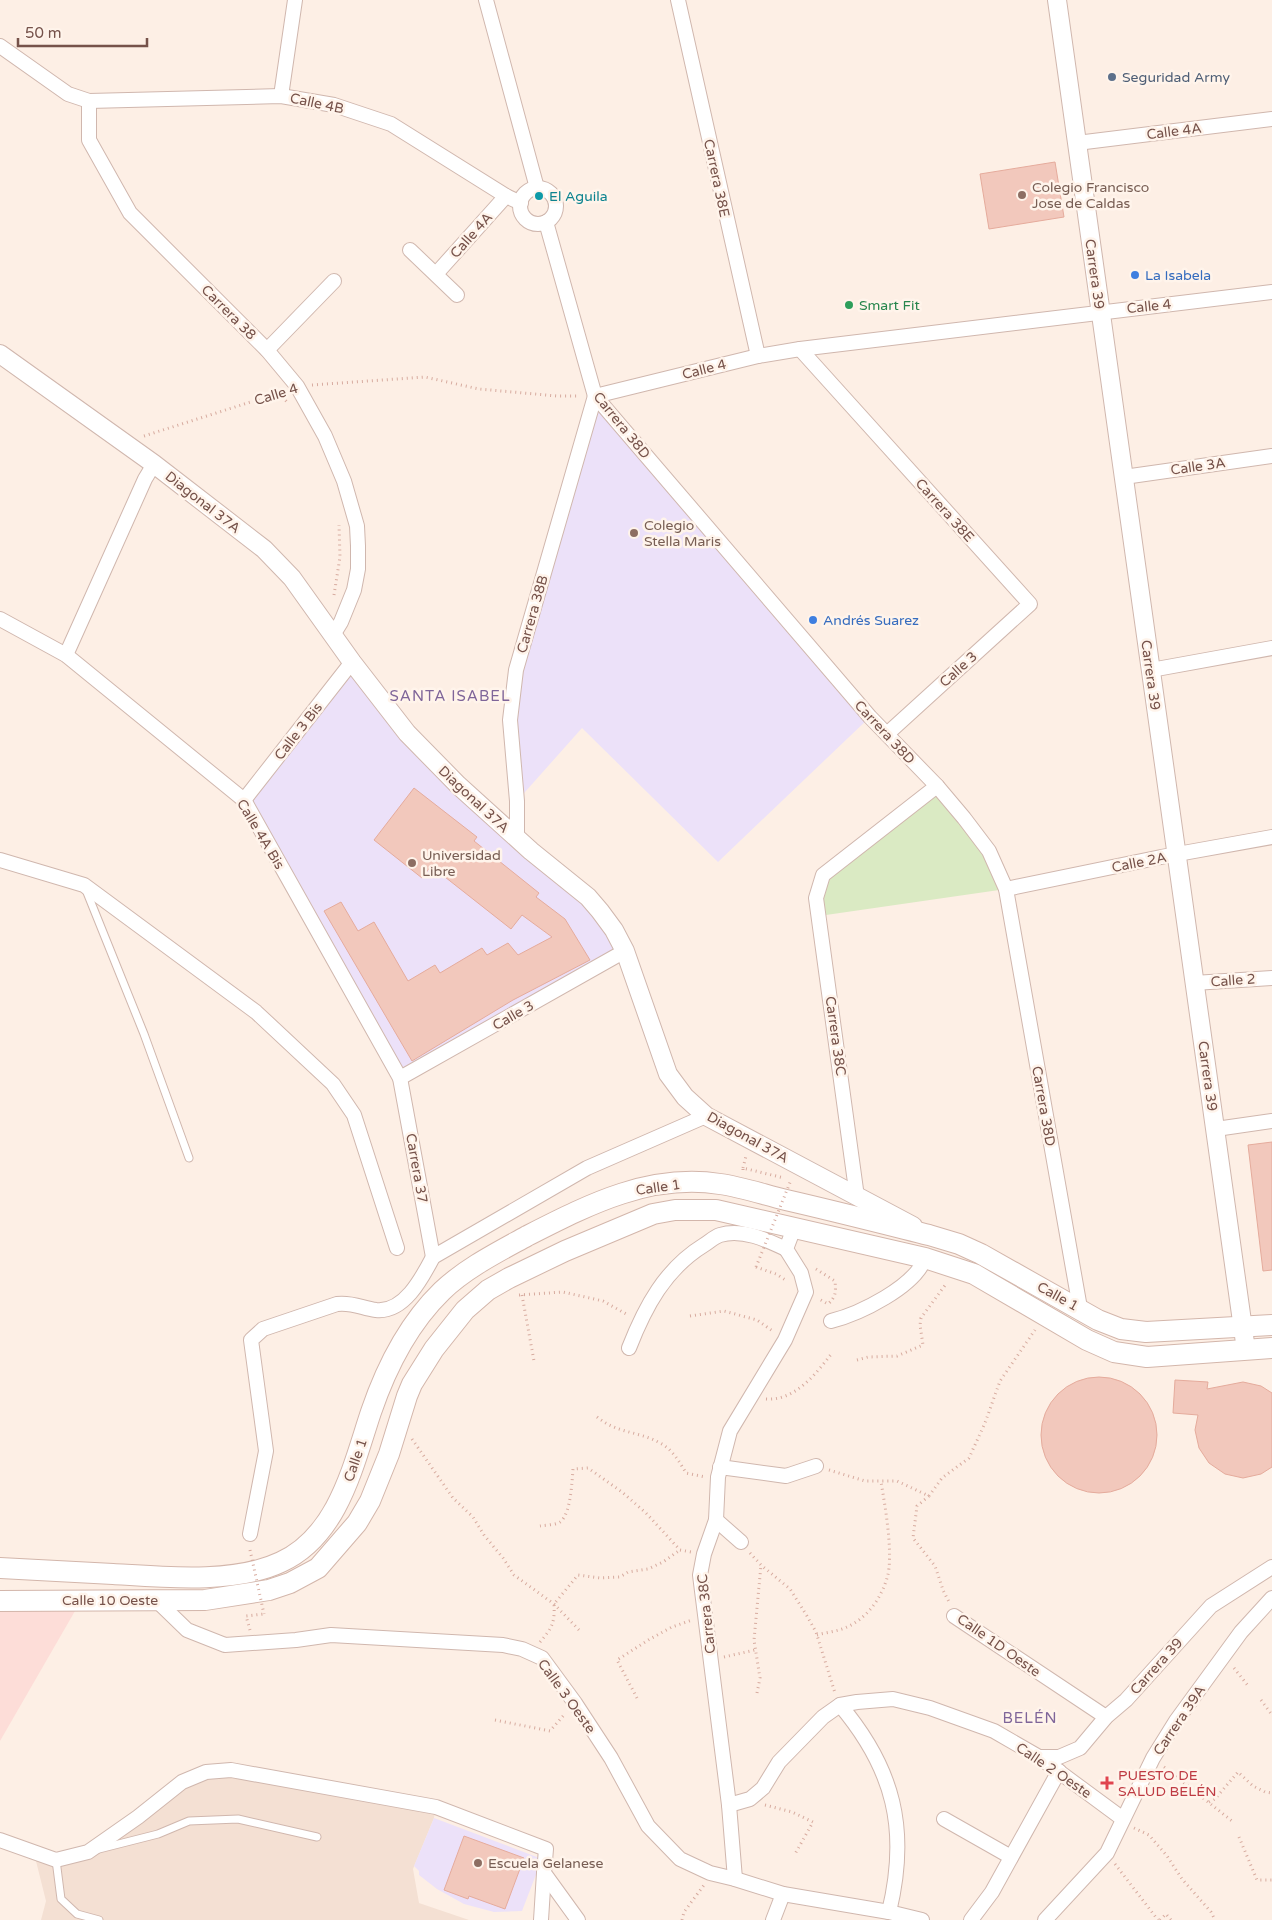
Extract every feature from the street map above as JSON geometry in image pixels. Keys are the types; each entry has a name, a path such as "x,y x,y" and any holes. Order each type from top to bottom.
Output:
{"main road":[{"name":"Calle 1","path":"206,1577 250,1572 281,1563 306,1547 341,1499 387,1368 421,1315 441,1292 493,1254 579,1210 614,1195 644,1187 678,1183 720,1184 929,1235 959,1244 981,1254 1080,1308 1098,1320 1121,1329 1146,1332 1272,1325"},
{"name":"Calle 1","path":"221,1598 269,1590 290,1583 318,1568 340,1544 357,1523 370,1501 389,1454 407,1396 419,1372 434,1348 465,1310 488,1290 510,1278 565,1251 653,1214 675,1210 716,1210 790,1238 925,1258 974,1274 1088,1340 1114,1352 1146,1357 1272,1348"},
{"name":"Calle 10 Oeste","path":"0,1568 206,1577"},
{"name":"Calle 10 Oeste","path":"0,1600 205,1600 221,1598"}],"street":[{"path":"281,96 295,0"},
{"path":"486,0 537,188"},
{"name":"Carrera 38E","path":"678,0 758,356"},
{"name":"Carrera 39","path":"1057,0 1246,1350"},
{"path":"0,46 68,94 89,101"},
{"name":"Calle 4B","path":"89,101 281,96 334,105 391,124 506,196 521,203"},
{"name":"Carrera 38","path":"89,101 89,140 130,213 267,350 297,386 325,436 344,480 357,526 358,569 354,590 341,622 333,635"},
{"name":"Calle 4A","path":"1077,143 1272,119"},
{"path":"537,188 548,190 555,199 556,210 550,219 541,224 530,222 522,214 521,203 526,192 537,188"},
{"name":"Calle 4A","path":"436,274 506,196"},
{"name":"Carrera 38D","path":"546,222 595,396 887,734 937,786 989,851 1006,889 1080,1308"},
{"path":"410,250 457,295"},
{"path":"267,350 334,281"},
{"name":"Calle 4","path":"595,396 758,356 800,349 1100,311 1272,292"},
{"name":"Carrera 38E","path":"800,349 1030,604"},
{"name":"Diagonal 37A","path":"0,354 154,464 264,550 292,578 352,662 407,734 458,785 517,839 588,897 614,930 625,952 668,1074 685,1097 706,1116 929,1235"},
{"name":"Carrera 38B","path":"517,839 517,801 510,720 516,670 595,396"},
{"name":"Calle 3A","path":"1124,477 1272,456"},
{"path":"66,655 145,479 154,464"},
{"name":"Calle 3","path":"887,734 1030,604"},
{"name":"Calle 4A Bis","path":"0,619 66,655 244,800 400,1078"},
{"path":"1151,670 1272,648"},
{"name":"Calle 3 Bis","path":"244,800 352,662"},
{"name":"Carrera 38C","path":"857,1197 816,898 823,875 937,786"},
{"name":"Calle 2A","path":"1006,889 1176,854 1272,837"},
{"path":"0,860 84,885 256,1012 333,1084 354,1115 397,1248"},
{"name":"Calle 3","path":"400,1078 625,952"},
{"name":"Calle 2","path":"1194,983 1272,978"},
{"name":"Carrera 37","path":"400,1078 433,1257"},
{"path":"250,1534 266,1451 251,1340 263,1328 338,1304 349,1303 375,1310 390,1308 410,1294 423,1277 433,1257 587,1168 706,1116"},
{"path":"1216,1129 1272,1122"},
{"path":"629,1348 649,1303 671,1272 691,1253 720,1235 738,1234 764,1239 790,1238 806,1292"},
{"path":"831,1321 873,1305 895,1291 919,1270 925,1258"},
{"name":"Carrera 38C","path":"735,1879 729,1805 700,1575 704,1554 716,1520 719,1472 730,1431 785,1340 806,1292"},
{"path":"719,1472 786,1476 816,1466"},
{"path":"716,1520 741,1542"},
{"name":"Carrera 39","path":"1039,1757 1059,1757 1080,1748 1211,1606 1272,1567"},
{"name":"Carrera 39A","path":"1045,1920 1107,1853 1153,1758 1176,1721 1241,1632 1272,1598"},
{"name":"Calle 3 Oeste","path":"154,1599 187,1630 225,1645 331,1636 503,1645 522,1649 542,1658 611,1758 648,1826 680,1859 710,1873 783,1894 889,1912 922,1920"},
{"name":"Calle 1D Oeste","path":"954,1616 1106,1718"},
{"name":"Calle 2 Oeste","path":"750,1799 763,1788 779,1762 823,1717 840,1705 893,1699 930,1708 994,1731 1039,1757 1123,1819"},
{"path":"840,1705 860,1731 881,1767 895,1814 898,1838 898,1863 895,1888 889,1912"},
{"path":"0,1840 56,1860 88,1852 138,1817 182,1782 206,1772 231,1770 436,1807 546,1849 541,1920"},
{"path":"971,1920 992,1892 1059,1771"},
{"path":"729,1805 750,1799"},
{"path":"944,1819 1011,1857"},
{"path":"544,1873 578,1920"},
{"path":"774,1920 783,1894"}],"lane":[{"path":"84,885 144,1034 189,1158"},
{"path":"88,1852 158,1834 190,1821 238,1819 317,1837"},
{"path":"56,1860 61,1899 77,1914 99,1920"}],"path":[{"name":"Calle 4","path":"144,436 297,386 425,377 479,388 558,396 595,396"},
{"path":"279,393 290,406"},
{"path":"333,599 340,557 339,523"},
{"path":"743,1168 748,1150"},
{"path":"791,1180 756,1267 776,1274 828,1304 836,1292 835,1281 814,1268"},
{"path":"762,1231 790,1238"},
{"path":"857,1360 868,1357 897,1356 923,1345 920,1325 921,1318 947,1282"},
{"path":"512,1298 522,1294 563,1292 603,1301 640,1321"},
{"path":"522,1294 534,1361"},
{"path":"690,1316 724,1311 757,1320 785,1340"},
{"path":"816,1466 865,1481 897,1481 929,1496 942,1478 969,1458 985,1423 1000,1381 1040,1322"},
{"path":"750,1398 772,1399 791,1393 811,1380 832,1353"},
{"path":"597,1417 621,1431 661,1443 676,1456 686,1472 697,1476 719,1472"},
{"path":"410,1434 453,1498 473,1517 514,1575 554,1604 581,1632"},
{"path":"540,1526 559,1522 563,1518 569,1506 573,1469 588,1468 622,1492 646,1513 680,1550 704,1554"},
{"path":"817,1635 841,1630 858,1620 870,1610 880,1596 888,1577 889,1545 881,1482"},
{"name":"Calle 1D Oeste","path":"929,1496 917,1506 913,1538 935,1566 954,1616"},
{"path":"741,1542 761,1565 790,1589 807,1616 817,1635 830,1676 830,1683 840,1705"},
{"path":"250,1550 264,1614 246,1616 254,1642"},
{"path":"522,1649 540,1642 549,1632 555,1620 554,1604 578,1575 600,1578 620,1577 628,1572 648,1569 663,1562 680,1550"},
{"path":"757,1693 760,1678 754,1640 761,1565"},
{"path":"256,1600 264,1598"},
{"path":"637,1698 617,1660 650,1638 672,1627 704,1616"},
{"path":"710,1659 755,1650"},
{"path":"1224,1657 1249,1687"},
{"path":"1261,1700 1272,1715"},
{"path":"495,1720 550,1731 574,1703"},
{"path":"1153,1758 1209,1802 1217,1811 1232,1821"},
{"path":"1209,1802 1215,1799 1238,1772 1253,1786 1272,1793"},
{"path":"750,1799 770,1808 792,1812 813,1822 795,1854"},
{"path":"1123,1819 1140,1832 1149,1835 1167,1856 1182,1879 1211,1912 1215,1920"},
{"path":"1239,1837 1257,1880 1272,1880"},
{"path":"1107,1853 1159,1920 1166,1914 1171,1920"},
{"path":"682,1920 684,1912 702,1889 710,1873"}],"shaded area":[{"name":"Colegio Stella Maris","path":"595,396 870,717 718,862 582,728 517,801 516,670"},
{"name":"Universidad Libre","path":"352,662 407,733 588,897 625,951 400,1078 244,800"},
{"path":"81,1600 75,1611 0,1741 0,1601"},
{"path":"206,1772 436,1807 434,1818 413,1869 419,1903 469,1920 41,1920 46,1901 34,1853 56,1860 88,1852"},
{"name":"Escuela Gelanese","path":"434,1818 542,1859 522,1911 494,1912 464,1904 437,1889 419,1875 419,1871 414,1866"}],"green space":[{"path":"937,786 964,818 1006,889 819,916 823,875"}],"building":[{"name":"Colegio Francisco Jose de Caldas","path":"1055,162 1064,217 989,229 980,174"},
{"path":"414,788 477,837 474,841 539,893 536,897 565,919 590,960 513,1000 412,1061 324,911 341,902 358,931 374,922 408,981 435,965 440,973 482,948 487,955 508,943 518,955 552,937 522,915 511,929 431,866 422,878 374,840"},
{"path":"1272,1142 1272,1270 1263,1271 1248,1145"},
{"path":"1099,1377 1121,1382 1140,1394 1152,1413 1157,1435 1152,1457 1140,1476 1121,1488 1099,1493 1077,1488 1058,1476 1046,1457 1041,1435 1046,1413 1058,1394 1077,1382"},
{"path":"1175,1380 1208,1382 1207,1389 1243,1382 1261,1386 1272,1393 1272,1467 1261,1474 1243,1478 1225,1474 1209,1463 1199,1448 1195,1430 1198,1415 1173,1413"},
{"path":"464,1836 524,1858 505,1909 469,1896 468,1899 444,1890"}],"place":[{"name":"Seguridad Army","path":"1112,77"},
{"name":"Colegio Francisco Jose de Caldas","path":"1022,195"},
{"name":"El Aguila","path":"539,196"},
{"name":"La Isabela","path":"1135,275"},
{"name":"Smart Fit","path":"849,305"},
{"name":"Colegio Stella Maris","path":"634,533"},
{"name":"Andrés Suarez","path":"813,620"},
{"name":"Universidad Libre","path":"412,863"},
{"name":"PUESTO DE SALUD BELÉN","path":"1107,1783"},
{"name":"Escuela Gelanese","path":"478,1863"}],"district":[{"name":"SANTA ISABEL","path":"450,696"},
{"name":"BELÉN","path":"1030,1718"}]}
